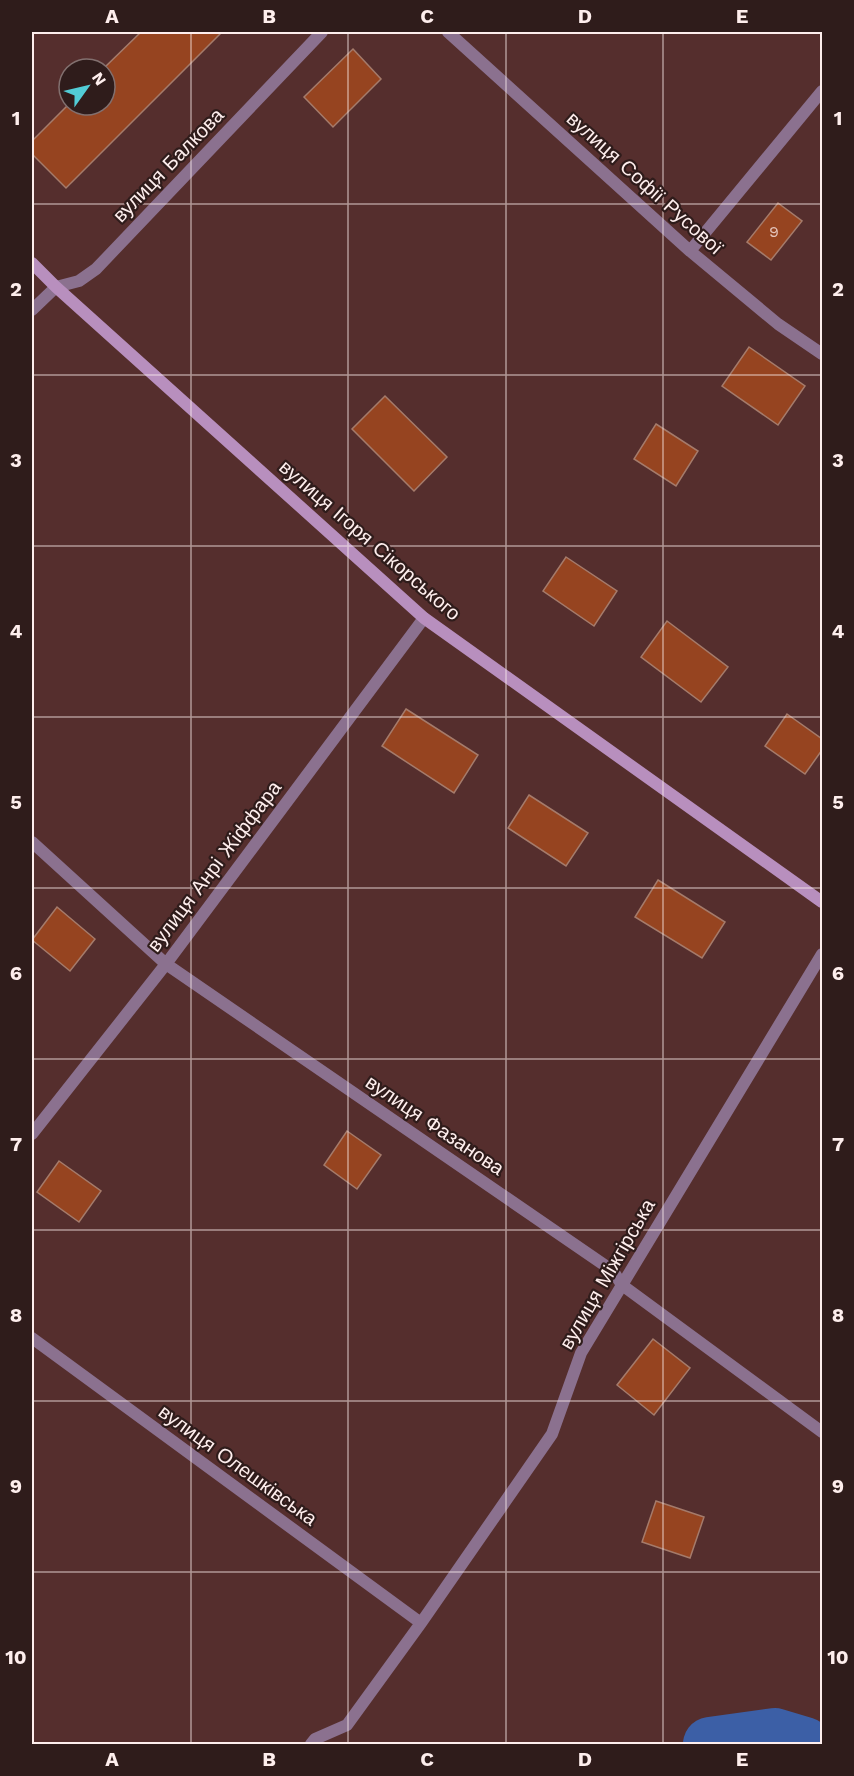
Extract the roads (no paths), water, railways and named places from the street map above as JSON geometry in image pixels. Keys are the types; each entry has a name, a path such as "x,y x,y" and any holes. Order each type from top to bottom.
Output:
{"main road":[{"name":"вулиця Ігоря Сікорського","path":"32,262 56,287 424,618 822,902"}],"street":[{"name":"вулиця Балкова","path":"32,310 56,287 79,281 96,269 322,32"},
{"name":"вулиця Софії Русової","path":"448,32 690,251 778,324 822,354"},
{"path":"690,251 822,90"},
{"name":"вулиця Анрі Жіффара","path":"32,1134 165,964 424,618"},
{"name":"вулиця Фазанова","path":"32,842 165,964 613,1271 622,1285 822,1432"},
{"name":"вулиця Міжгірська","path":"311,1744 315,1739 347,1725 552,1434 581,1353 822,954"},
{"name":"вулиця Олешківська","path":"32,1338 421,1623"}],"waterway":[{"path":"710,1744 775,1735 805,1744"}]}
